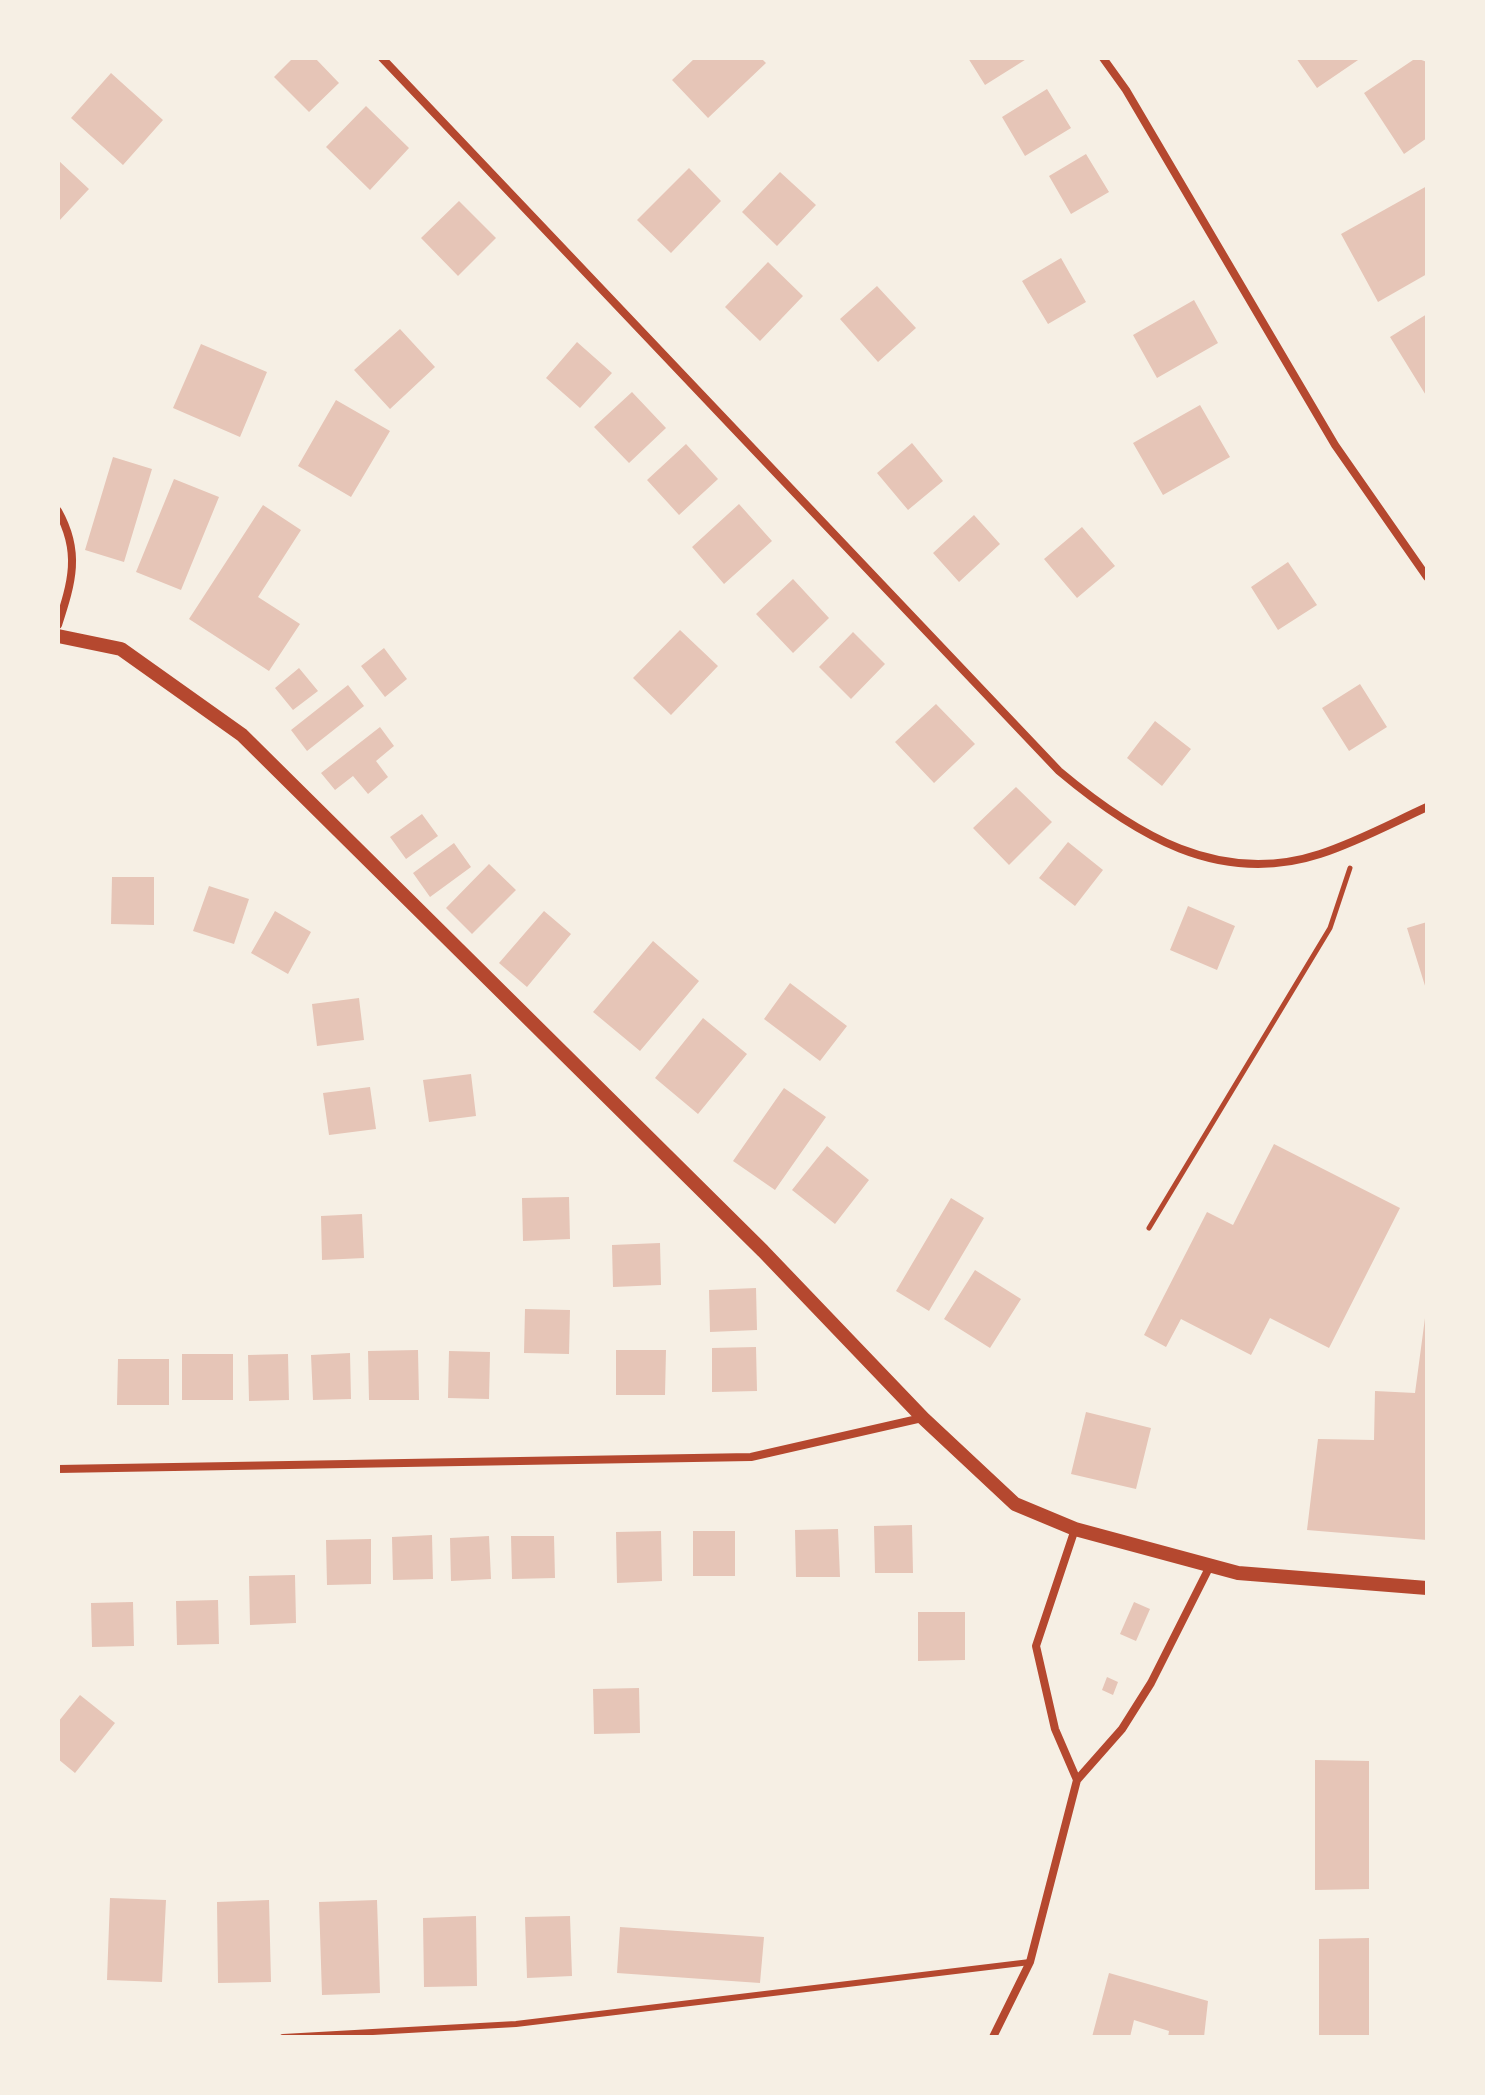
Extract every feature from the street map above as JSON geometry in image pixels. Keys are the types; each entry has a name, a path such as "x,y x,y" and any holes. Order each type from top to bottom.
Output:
{"street":[{"path":"382,58 1059,771 1094,801 1135,830 1205,858 1260,865 1319,854 1427,807"},
{"path":"1103,58 1126,90 1335,445 1427,577"},
{"path":"58,511 74,551 69,591 58,625"},
{"path":"58,636 121,649 242,735 763,1251 923,1418 1015,1504 1075,1529 1238,1573 1427,1588"},
{"path":"58,1469 751,1457 923,1418"},
{"path":"1075,1529 1036,1646 1055,1729 1077,1780"},
{"path":"993,2037 1030,1962 1077,1780 1122,1729 1151,1683 1210,1566"}],"lane":[{"path":"283,2037 516,2024 1030,1962"}],"path":[{"path":"1149,1228 1330,928 1361,836"}],"building":[{"path":"293,58 315,58 339,83 309,112 274,77"},
{"path":"695,58 761,58 766,63 708,118 672,80"},
{"path":"968,58 1028,58 985,85"},
{"path":"1296,58 1361,58 1317,88"},
{"path":"1416,58 1427,62 1427,138 1404,154 1364,93"},
{"path":"111,73 163,120 123,165 71,118"},
{"path":"1047,89 1071,128 1025,156 1002,117"},
{"path":"366,106 409,148 370,190 326,147"},
{"path":"1086,154 1109,192 1071,214 1049,176"},
{"path":"58,160 89,189 58,222"},
{"path":"689,168 721,201 671,253 637,220"},
{"path":"780,172 816,205 777,246 742,212"},
{"path":"1427,186 1427,274 1378,302 1341,234"},
{"path":"459,201 496,238 458,276 421,238"},
{"path":"1061,258 1086,302 1048,324 1022,281"},
{"path":"768,262 803,296 760,341 725,307"},
{"path":"877,286 916,328 878,362 840,319"},
{"path":"1194,300 1218,343 1157,378 1133,335"},
{"path":"1427,314 1427,397 1390,337"},
{"path":"400,329 435,367 390,409 354,370"},
{"path":"577,342 612,373 580,408 546,378"},
{"path":"201,344 267,372 240,437 173,408"},
{"path":"632,392 666,428 629,463 594,427"},
{"path":"336,400 390,431 351,497 298,466"},
{"path":"1200,405 1230,457 1163,495 1133,443"},
{"path":"912,443 943,481 908,510 877,473"},
{"path":"686,444 718,479 679,515 647,480"},
{"path":"113,457 152,469 124,562 85,550"},
{"path":"174,479 219,497 181,590 136,572"},
{"path":"739,504 772,541 724,584 692,547"},
{"path":"263,505 301,530 258,597 300,624 269,671 189,619"},
{"path":"974,515 1000,544 959,582 933,553"},
{"path":"1082,527 1115,566 1077,598 1044,559"},
{"path":"1288,562 1317,605 1278,630 1251,587"},
{"path":"793,579 829,618 793,653 756,614"},
{"path":"680,630 718,666 671,715 633,678"},
{"path":"853,632 885,664 851,699 819,667"},
{"path":"384,648 407,679 385,697 361,666"},
{"path":"299,668 318,691 293,710 275,688"},
{"path":"1360,684 1387,727 1349,751 1322,708"},
{"path":"348,685 364,706 307,751 291,730"},
{"path":"936,704 975,744 934,783 895,742"},
{"path":"1155,721 1191,749 1162,786 1127,758"},
{"path":"380,727 394,746 376,761 388,777 368,794 353,776 335,790 321,773"},
{"path":"1016,787 1052,822 1009,865 973,828"},
{"path":"422,814 438,836 406,859 390,837"},
{"path":"1068,842 1103,870 1075,906 1039,878"},
{"path":"454,843 471,867 430,897 413,873"},
{"path":"489,864 516,890 472,934 446,908"},
{"path":"112,877 154,877 154,925 111,924"},
{"path":"209,886 249,899 234,944 193,931"},
{"path":"1188,906 1235,926 1217,970 1170,950"},
{"path":"275,911 311,932 288,974 251,953"},
{"path":"544,911 571,934 527,987 499,963"},
{"path":"1427,922 1427,989 1426,989 1407,928"},
{"path":"653,941 699,981 640,1051 593,1012"},
{"path":"790,983 847,1026 820,1061 764,1019"},
{"path":"359,998 364,1040 317,1046 312,1004"},
{"path":"703,1018 747,1054 698,1114 655,1078"},
{"path":"471,1074 476,1116 429,1122 423,1080"},
{"path":"370,1087 376,1129 329,1135 323,1093"},
{"path":"784,1088 826,1117 775,1190 733,1161"},
{"path":"1274,1144 1400,1208 1329,1348 1270,1318 1251,1355 1181,1319 1166,1347 1144,1335 1207,1212 1233,1225"},
{"path":"827,1146 869,1180 835,1224 792,1190"},
{"path":"569,1197 570,1239 523,1241 522,1198"},
{"path":"951,1198 984,1218 929,1311 896,1291"},
{"path":"362,1214 364,1258 322,1260 321,1216"},
{"path":"660,1243 661,1285 613,1287 612,1245"},
{"path":"975,1270 1021,1299 990,1348 944,1319"},
{"path":"756,1288 757,1330 710,1332 709,1290"},
{"path":"525,1309 570,1310 569,1354 524,1353"},
{"path":"1425,1318 1427,1540 1307,1530 1318,1439 1374,1440 1375,1391 1415,1393"},
{"path":"756,1347 757,1391 712,1392 712,1348"},
{"path":"418,1350 419,1400 369,1400 368,1351"},
{"path":"616,1350 666,1350 665,1395 616,1395"},
{"path":"449,1351 490,1352 489,1399 448,1398"},
{"path":"350,1353 351,1399 313,1400 311,1355"},
{"path":"182,1354 233,1354 233,1400 182,1400"},
{"path":"288,1354 289,1400 249,1401 248,1355"},
{"path":"118,1359 169,1359 169,1405 117,1405"},
{"path":"1086,1412 1151,1428 1136,1489 1071,1474"},
{"path":"912,1525 913,1573 875,1573 874,1526"},
{"path":"838,1529 840,1577 796,1577 795,1530"},
{"path":"661,1531 662,1581 617,1583 616,1532"},
{"path":"693,1531 735,1531 735,1576 693,1576"},
{"path":"432,1535 433,1579 393,1580 392,1537"},
{"path":"489,1536 491,1579 451,1581 450,1538"},
{"path":"511,1536 554,1536 555,1578 512,1579"},
{"path":"371,1539 371,1584 327,1585 326,1540"},
{"path":"295,1575 296,1623 250,1625 249,1576"},
{"path":"218,1600 219,1644 177,1645 176,1601"},
{"path":"133,1602 134,1646 92,1647 91,1603"},
{"path":"1134,1602 1150,1609 1136,1641 1120,1634"},
{"path":"918,1612 965,1612 965,1660 918,1661"},
{"path":"1107,1677 1118,1682 1113,1695 1102,1690"},
{"path":"639,1688 640,1733 594,1734 593,1689"},
{"path":"80,1695 115,1723 75,1773 58,1759 58,1722"},
{"path":"1315,1760 1369,1761 1369,1889 1315,1890"},
{"path":"110,1898 166,1900 162,1982 107,1980"},
{"path":"269,1900 271,1982 218,1983 217,1902"},
{"path":"377,1900 380,1993 322,1995 319,1902"},
{"path":"476,1916 477,1986 424,1987 423,1918"},
{"path":"570,1916 572,1976 527,1978 525,1917"},
{"path":"620,1927 764,1937 760,1983 617,1973"},
{"path":"1369,1938 1369,2037 1319,2037 1319,1939"},
{"path":"1109,1973 1208,2001 1204,2037 1168,2037 1169,2031 1134,2020 1130,2037 1092,2037"}]}
